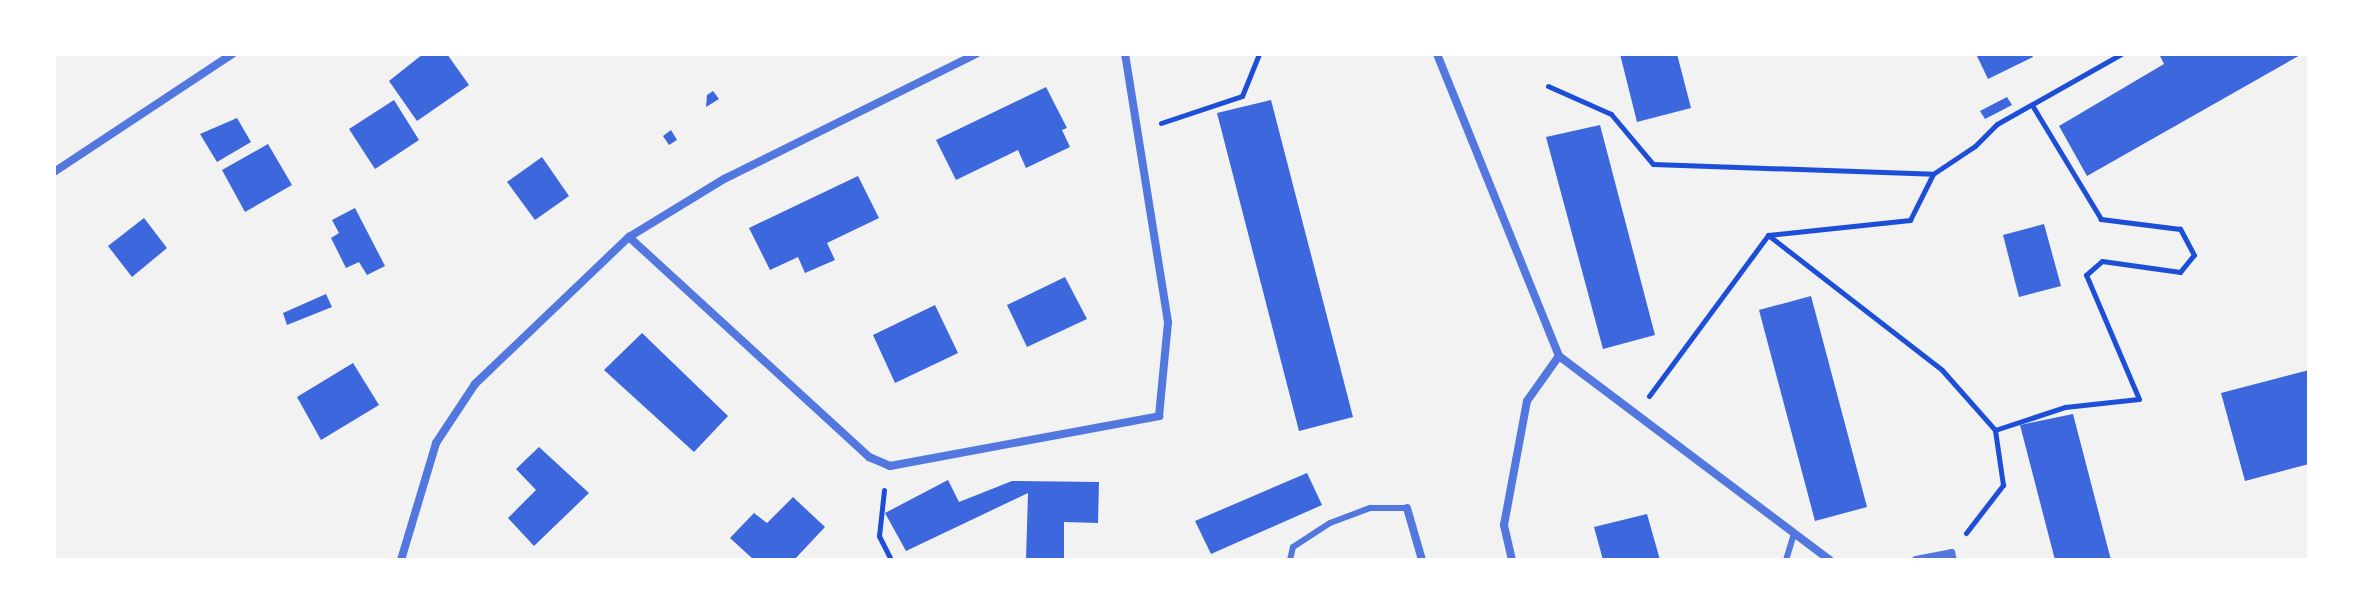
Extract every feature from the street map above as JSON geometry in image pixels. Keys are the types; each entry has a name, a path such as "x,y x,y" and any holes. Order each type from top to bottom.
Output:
{"street":[{"path":"54,172 232,54"},
{"path":"401,560 436,443 475,384 629,237 724,179 976,54"},
{"path":"629,237 869,457 890,466 1159,416 1168,322 1125,54"},
{"path":"1437,54 1559,356 1830,560"},
{"path":"1512,560 1504,525 1527,401 1559,356"},
{"path":"1407,508 1422,560"},
{"path":"1916,560 1952,557"}],"lane":[{"path":"1290,560 1293,547 1330,523 1370,508 1407,508"},
{"path":"1786,560 1794,533"}],"path":[{"path":"1138,131 1242,96 1259,54"},
{"path":"1635,414 1768,235 1910,220 1933,174 1975,146 1997,124 2121,54"},
{"path":"1548,86 1611,114 1653,164 1933,174"},
{"path":"1995,430 2065,407 2139,399 2086,275 2102,261 2180,272 2194,255 2180,229 2101,219 2032,105"},
{"path":"1768,235 1942,370 1995,430 2003,485 1952,557"},
{"path":"890,466 879,511 879,536 891,560"}],"building":[{"path":"423,54 447,54 469,85 417,121 389,81"},
{"path":"1620,54 1677,54 1691,108 1637,122"},
{"path":"1976,54 2031,54 2033,57 1988,79"},
{"path":"2159,54 2302,54 2087,176 2059,126 2164,64"},
{"path":"1046,87 1067,128 1062,130 1070,147 1026,168 1018,150 956,180 936,140"},
{"path":"713,91 719,99 706,107 707,95"},
{"path":"2007,97 2012,105 1985,119 1980,111"},
{"path":"394,100 419,140 375,169 349,129"},
{"path":"1271,100 1353,417 1299,431 1217,113"},
{"path":"237,118 251,142 217,162 200,134"},
{"path":"1600,125 1655,335 1603,349 1546,137"},
{"path":"671,130 677,140 669,145 663,136"},
{"path":"268,144 292,185 245,212 222,170"},
{"path":"542,157 569,196 535,220 507,182"},
{"path":"858,176 879,218 827,243 835,260 805,273 798,257 770,270 749,228"},
{"path":"355,208 385,266 367,275 359,262 346,268 331,238 339,233 332,220"},
{"path":"144,218 167,248 132,277 108,246"},
{"path":"2044,224 2061,286 2019,297 2003,235"},
{"path":"1065,277 1087,319 1027,347 1007,305"},
{"path":"326,294 332,307 287,325 283,313"},
{"path":"1811,296 1867,507 1815,521 1759,310"},
{"path":"935,305 958,353 895,383 873,335"},
{"path":"642,333 728,416 694,452 604,370"},
{"path":"353,363 379,405 321,440 297,397"},
{"path":"2309,370 2309,464 2245,481 2221,393"},
{"path":"2073,414 2111,560 2055,560 2020,425"},
{"path":"539,447 589,493 534,546 508,518 536,490 516,469"},
{"path":"1307,473 1322,505 1211,554 1195,521"},
{"path":"948,480 959,502 1012,481 1099,482 1098,523 1064,522 1064,560 1026,560 1028,493 906,551 885,513"},
{"path":"793,497 825,527 794,560 754,560 730,538 754,513 767,523"},
{"path":"1647,514 1660,560 1603,560 1594,527"}]}
